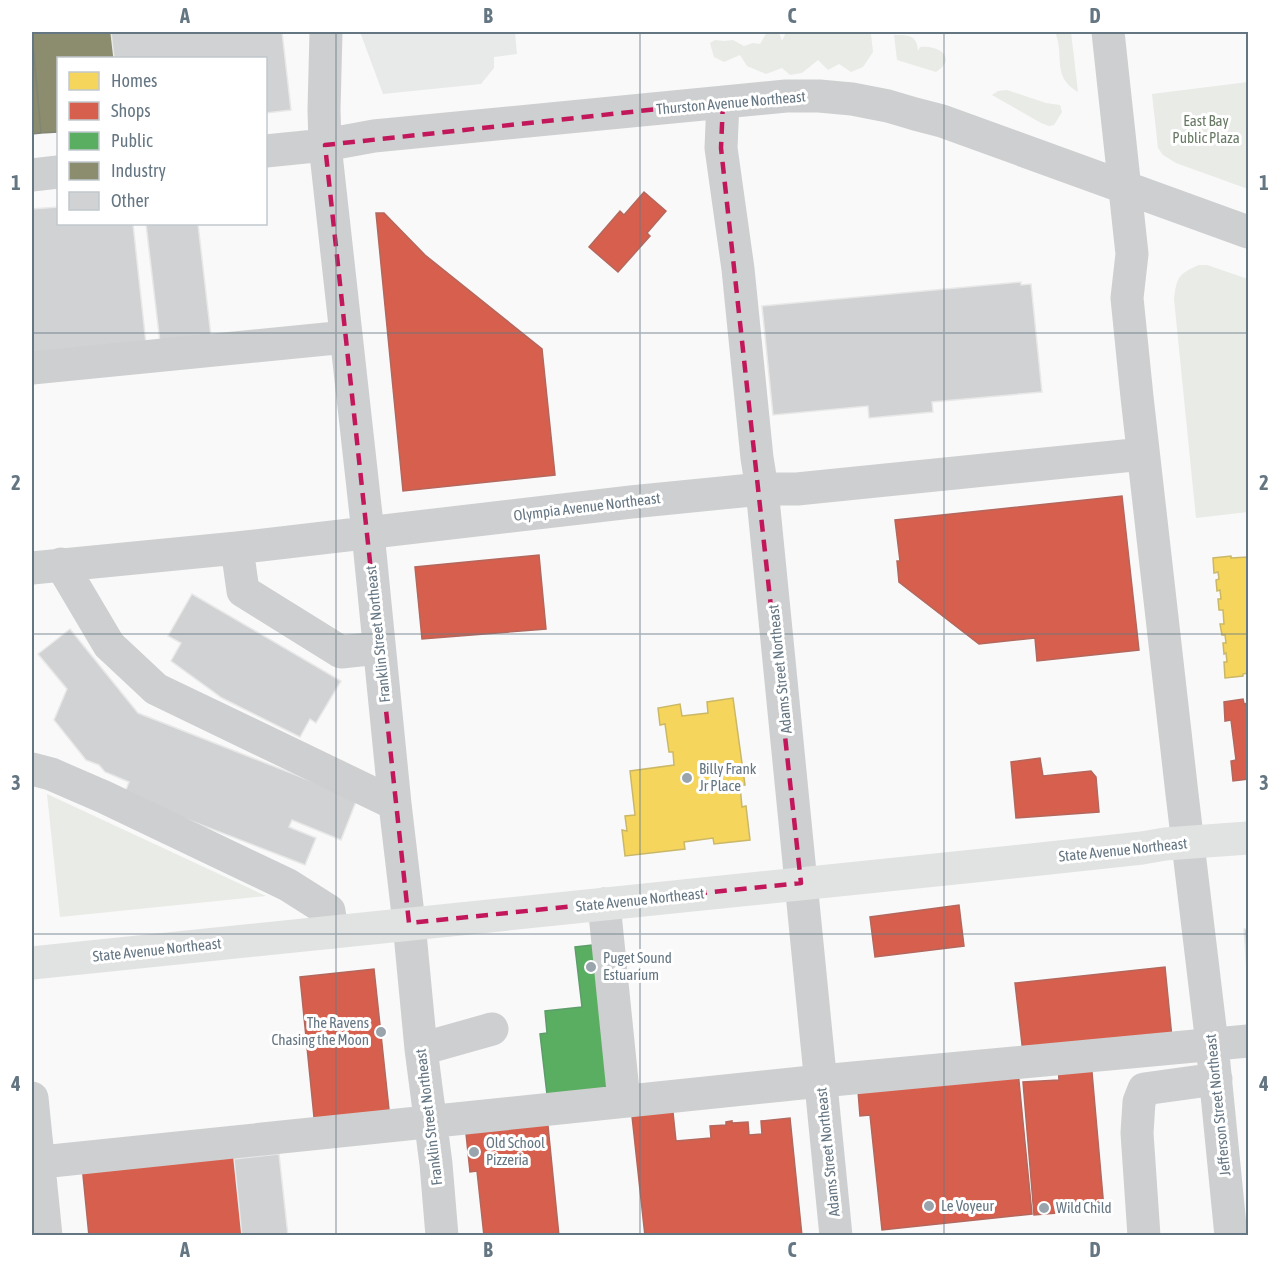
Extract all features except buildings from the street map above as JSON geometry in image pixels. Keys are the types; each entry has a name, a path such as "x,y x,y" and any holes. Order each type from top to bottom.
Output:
{"main road":[{"name":"State Avenue Northeast","path":"32,963 1248,838"}],"street":[{"name":"Franklin Street Northeast","path":"326,32 325,144 442,1236"},
{"name":"Jefferson Street Northeast","path":"1108,32 1132,254 1127,298 1216,1079 1231,1236"},
{"name":"Thurston Avenue Northeast","path":"267,151 374,136 786,96 819,96 888,106 942,121 1248,232"},
{"name":"Adams Street Northeast","path":"723,102 722,148 762,489 836,1236"},
{"path":"32,174 57,172"},
{"path":"32,368 346,337"},
{"name":"Olympia Avenue Northeast","path":"46,566 237,548 632,502 762,489 797,489 1143,454"},
{"path":"237,548 243,591 341,652 380,648"},
{"path":"46,566 109,645 156,689 395,804"},
{"path":"32,769 51,774 104,797 288,885 329,911 332,932"},
{"path":"604,904 624,1101"},
{"path":"421,1049 492,1029"},
{"path":"35,1162 821,1081 1248,1041"},
{"path":"1144,1236 1137,1133 1139,1102 1144,1089 1216,1079"},
{"path":"32,1098 35,1162 46,1236"}],"highlighted area":[{"path":"723,102 721,148 801,883 409,923 325,145"}],"shaded area":[{"path":"360,32 515,32 517,54 494,57 494,68 481,84 383,94"}],"green space":[{"path":"767,32 779,32 782,41 786,32 869,32 873,52 863,67 851,72 839,64 828,70 818,60 802,73 790,75 782,68 766,74 747,66 740,55 724,62 714,57 710,43 715,40 733,40 744,46 753,43 760,44"},
{"path":"1055,32 1071,32 1078,92 1064,80"},
{"path":"894,35 904,35 914,39 918,51 920,47 939,50 946,57 945,62 936,72 897,60"},
{"name":"East Bay Public Plaza","path":"1248,82 1248,189 1176,163 1163,155 1158,148 1152,94"},
{"path":"1007,90 1046,103 1060,105 1062,112 1054,125 1041,123 992,95 998,91"},
{"path":"1199,265 1207,265 1248,279 1248,512 1196,518 1174,299 1180,277"},
{"path":"47,794 266,896 60,917"}],"place":[{"name":"Billy Frank Jr Place","path":"687,778"},
{"name":"Puget Sound Estuarium","path":"591,967"},
{"name":"The Ravens Chasing the Moon","path":"381,1032"},
{"name":"Old School Pizzeria","path":"474,1152"},
{"name":"Le Voyeur","path":"929,1206"},
{"name":"Wild Child","path":"1044,1208"}]}
